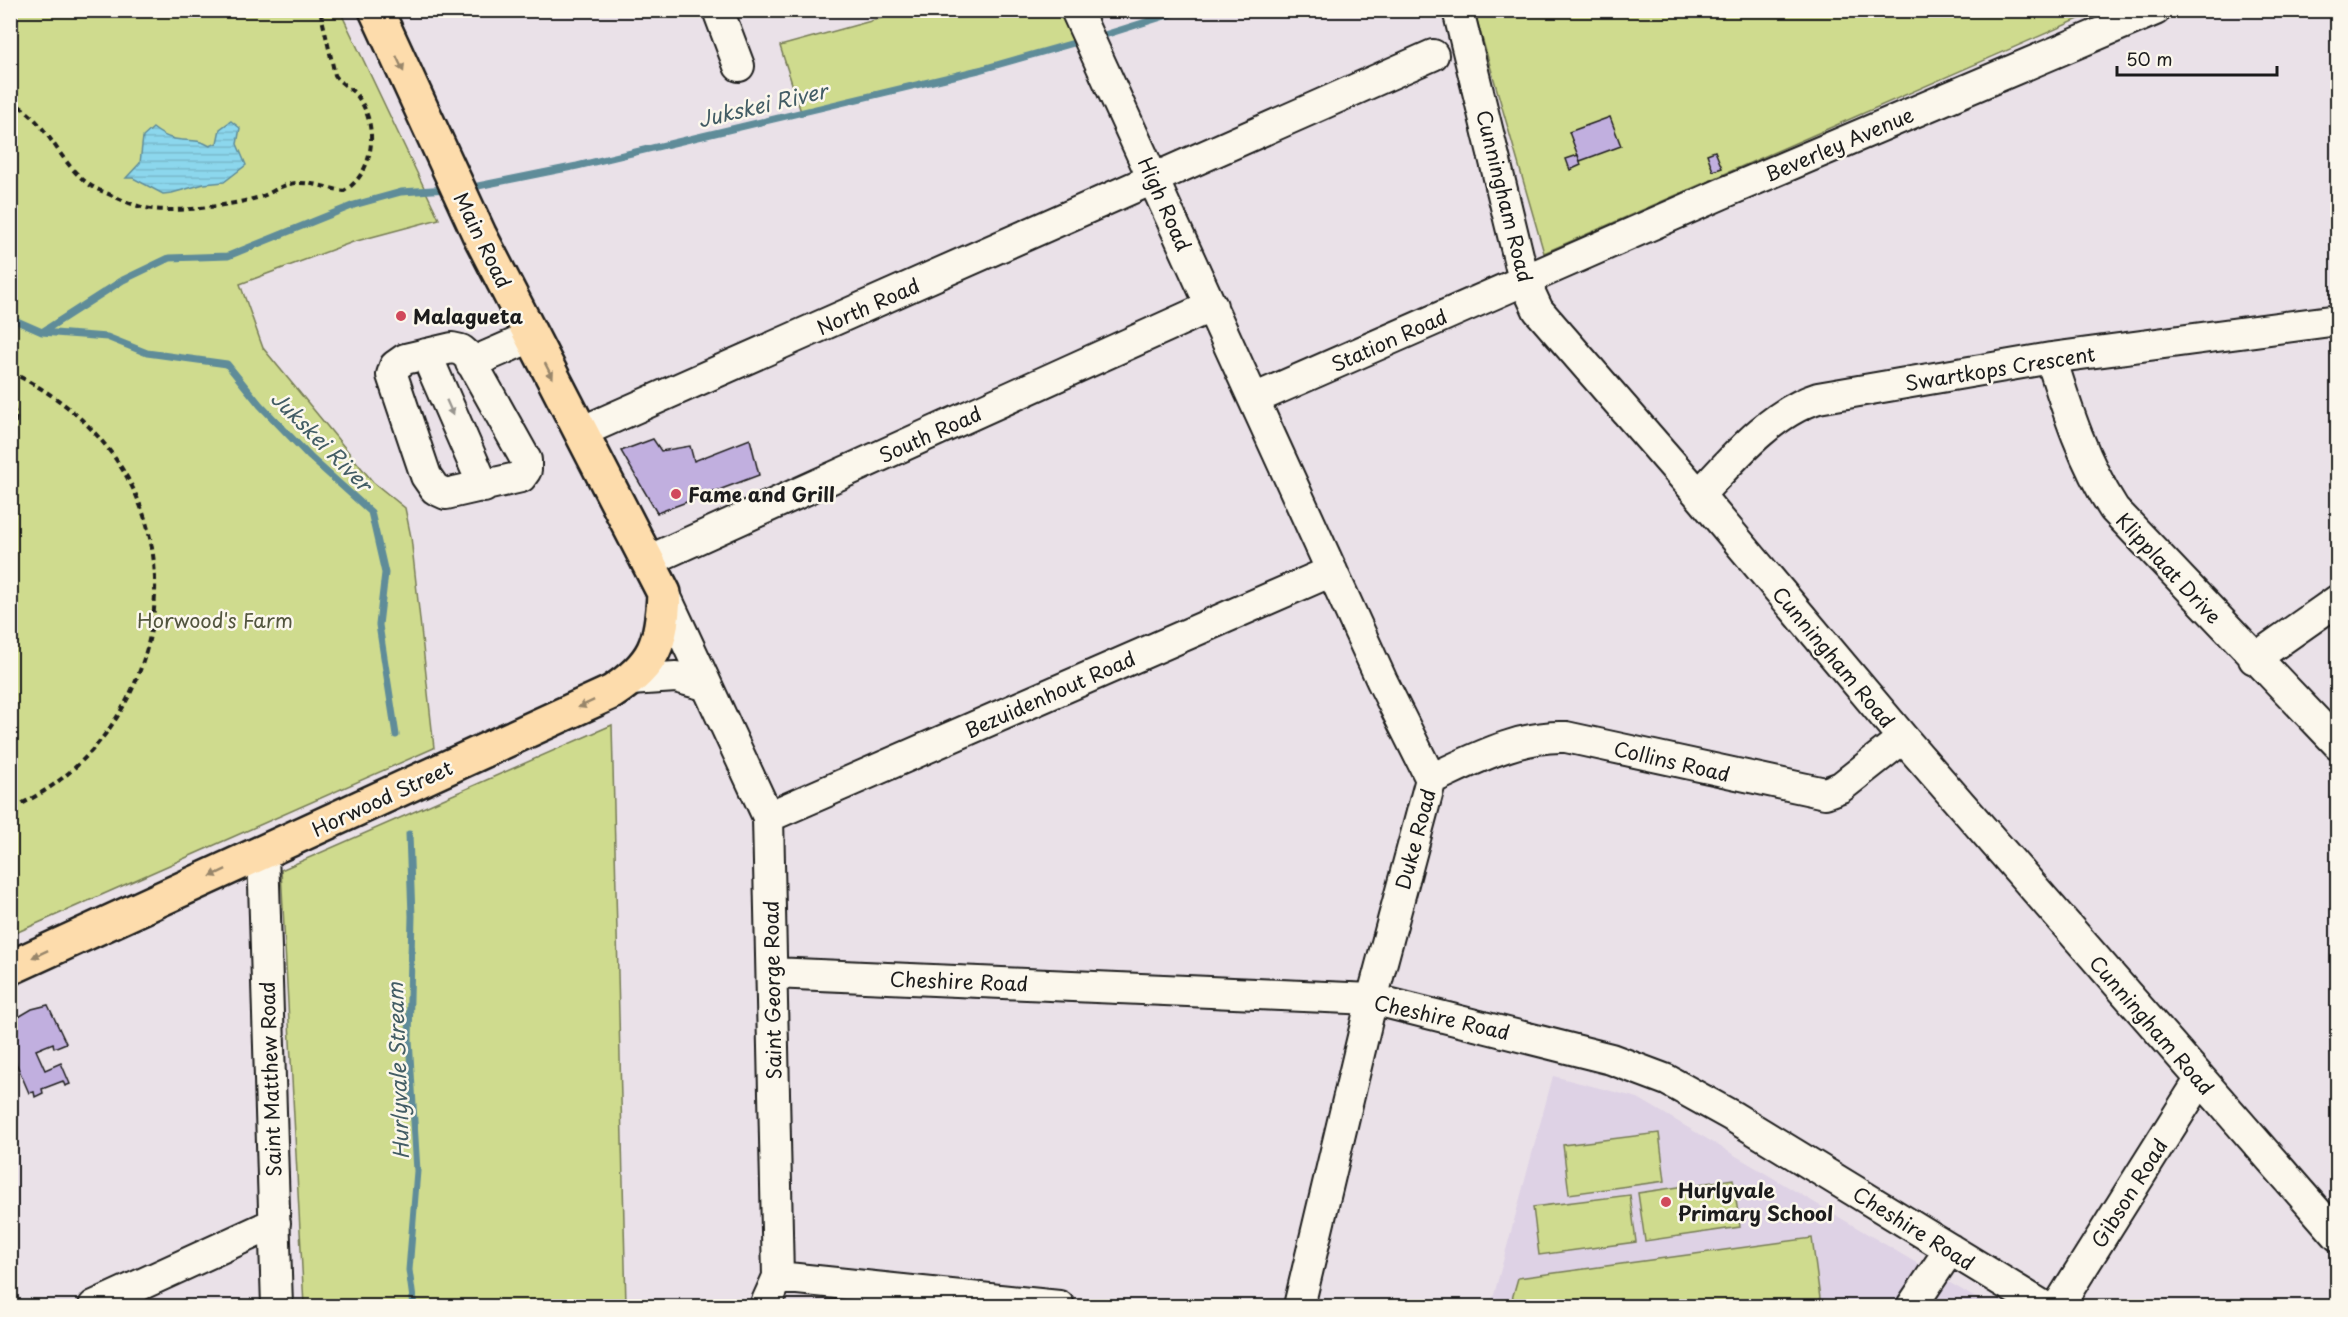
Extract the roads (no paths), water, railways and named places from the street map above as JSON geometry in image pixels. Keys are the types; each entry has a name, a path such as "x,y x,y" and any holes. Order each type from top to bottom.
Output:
{"main road":[{"name":"Main Road","path":"376,10 479,234 648,561"},
{"name":"Horwood Street","path":"10,968 602,697 630,680 648,663 659,642 663,624 664,593 648,561"}],"street":[{"path":"718,10 739,66"},
{"name":"High Road","path":"1076,10 1254,399"},
{"name":"Cunningham Road","path":"1458,10 1524,280 1538,310 1559,337 1699,495 1903,738 2337,1236"},
{"name":"Beverley Avenue","path":"1524,280 2155,10"},
{"name":"North Road","path":"581,432 1155,180 1433,55"},
{"name":"Station Road","path":"1254,399 1524,280"},
{"name":"South Road","path":"648,561 1212,306"},
{"name":"Swartkops Crescent","path":"1699,495 1771,425 1803,402 2051,358 2337,320"},
{"path":"471,363 531,337"},
{"path":"452,348 461,350 471,363 526,460 526,470 520,477 446,494 435,489 426,476 392,375 395,366 405,359 426,354 452,348"},
{"path":"426,354 484,487"},
{"name":"Klipplaat Drive","path":"2051,358 2069,416 2104,493 2114,509 2337,744"},
{"name":"Duke Road","path":"1254,399 1332,571 1431,779 1372,999 1299,1306"},
{"name":"Bezuidenhout Road","path":"768,817 1332,571"},
{"name":"Saint George Road","path":"664,593 768,817 778,1276 765,1306"},
{"path":"2254,659 2337,600"},
{"path":"630,680 676,677 705,685"},
{"name":"Collins Road","path":"1431,779 1516,743 1548,736 1566,737 1825,793 1841,787 1903,738"},
{"name":"Saint Matthew Road","path":"263,852 276,1306"},
{"name":"Cheshire Road","path":"772,973 1372,999 1643,1069 1732,1116 2043,1306"},
{"name":"Gibson Road","path":"2058,1306 2200,1080"},
{"path":"94,1306 275,1223"},
{"path":"1913,1306 1950,1250"},
{"path":"778,1276 1059,1306"}],"water":[{"path":"231,121 240,128 237,144 246,165 224,182 204,184 163,194 133,178 126,178 140,163 143,137 153,128 170,138 196,141 210,146 217,143 220,129"}],"waterway":[{"name":"Jukskei River","path":"1098,37 1184,10"},
{"name":"Jukskei River","path":"468,188 577,166 979,70 1081,41"},
{"name":"Hurlyvale Stream","path":"10,318 42,332 123,280 169,258 228,256 354,205 401,192 448,189"},
{"name":"Jukskei River","path":"42,332 107,337 147,353 227,364 260,405 310,457 371,512 385,573 379,625 396,735"},
{"name":"Hurlyvale Stream","path":"409,834 412,916 409,1039 417,1171 409,1270 414,1306"}],"place":[{"name":"Malagueta","path":"401,316"},
{"name":"Fame and Grill","path":"676,494"},
{"name":"Hurlyvale Primary School","path":"1666,1202"}],"park label":[{"name":"Horwood's Farm","path":"215,620"}]}
